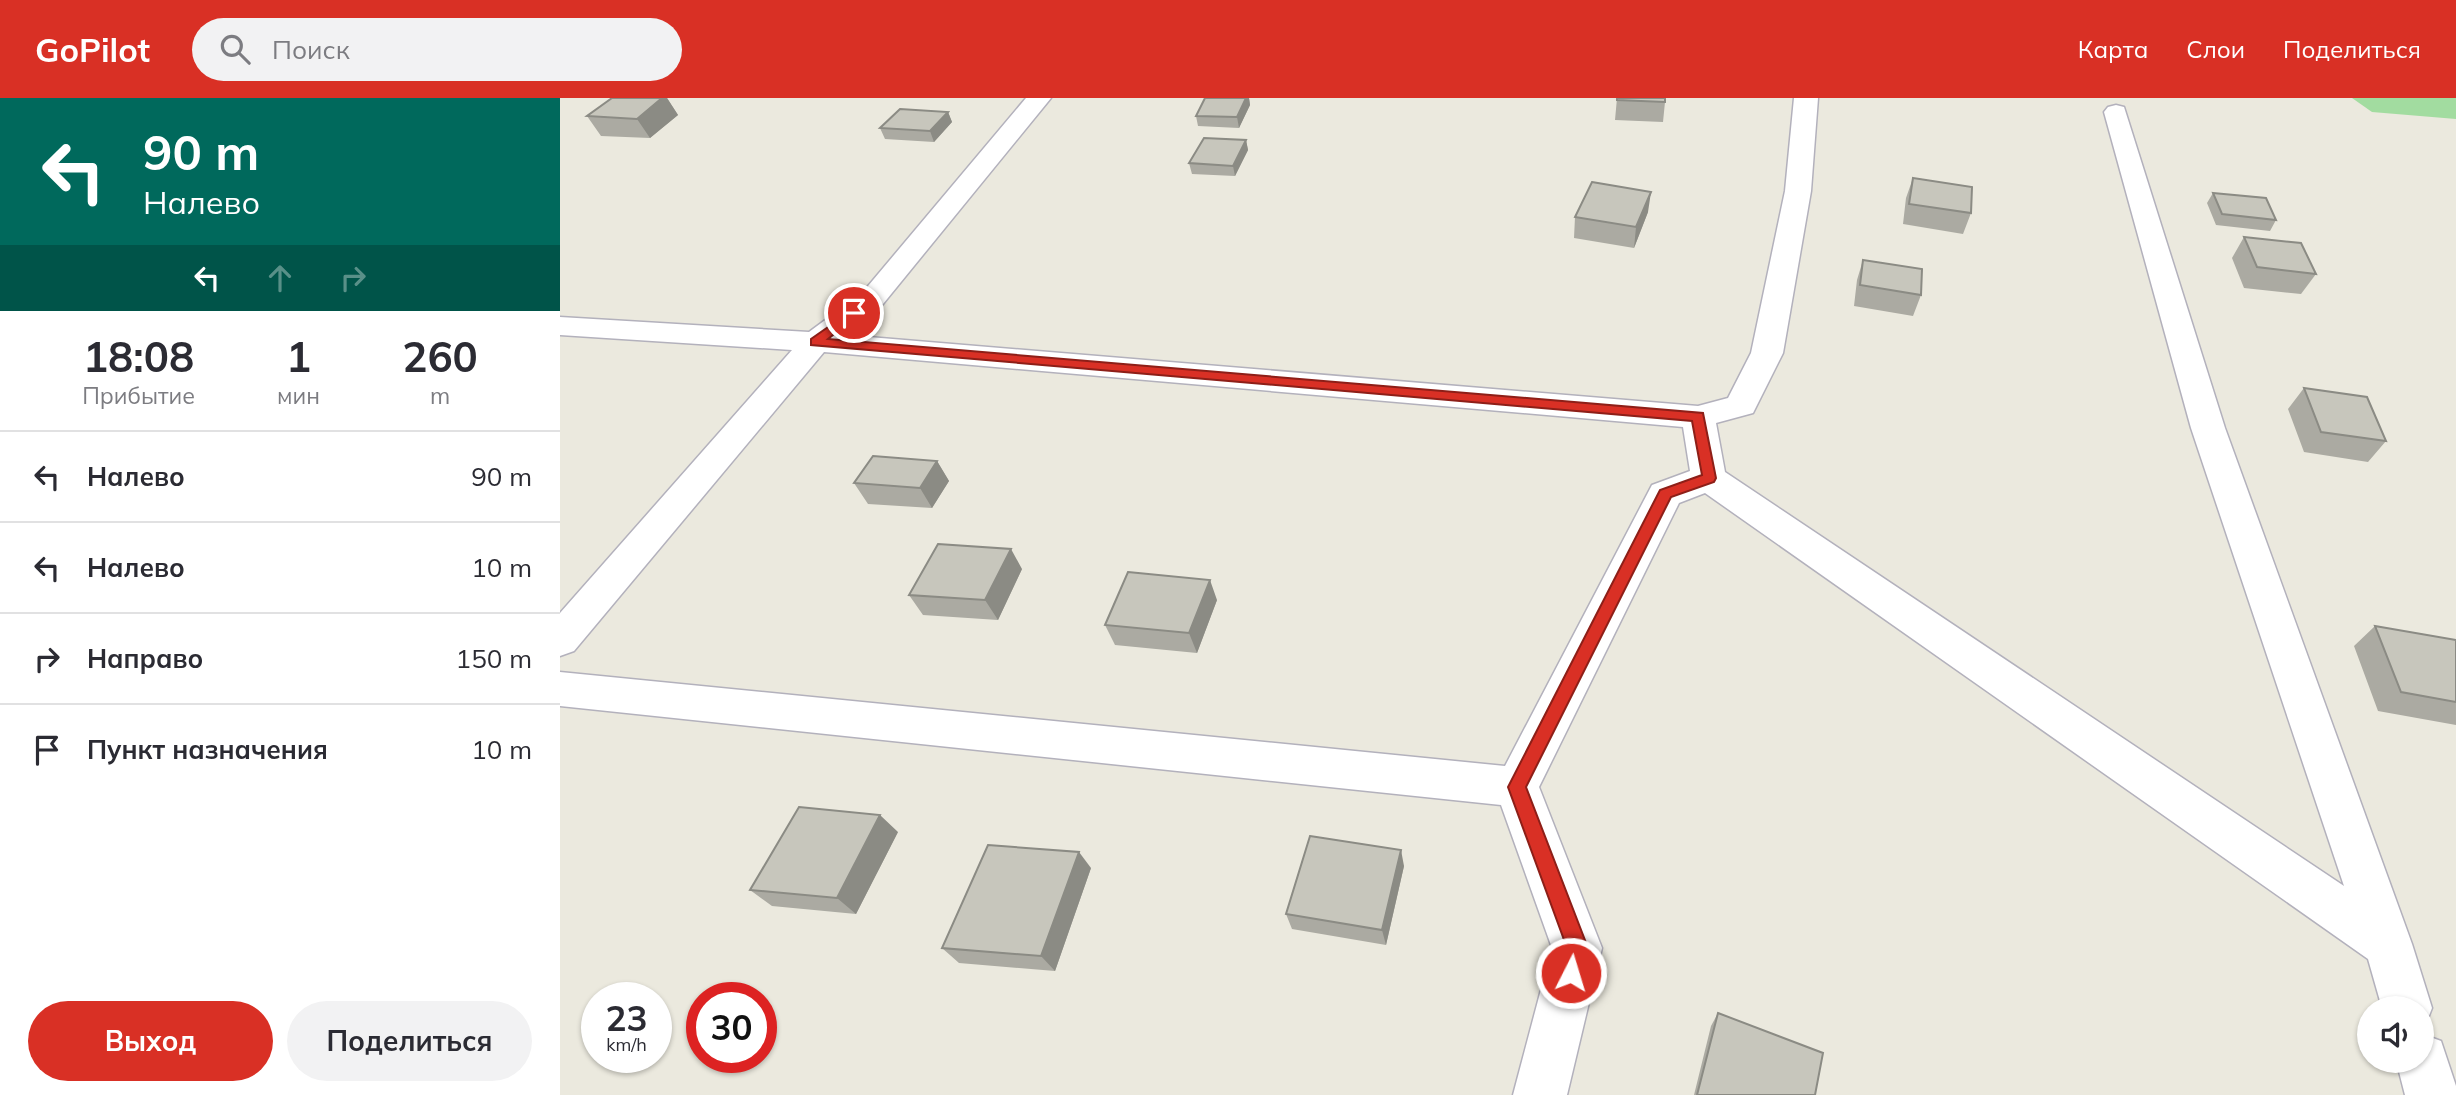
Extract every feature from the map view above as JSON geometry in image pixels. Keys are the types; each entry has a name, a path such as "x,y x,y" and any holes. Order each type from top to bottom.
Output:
{"street":[{"path":"560,640 816,342 873,298 1039,98"},
{"path":"560,326 816,342 1698,416 1741,405 1767,353 1798,191 1805,98"},
{"path":"2116,112 2208,428 2388,944 2403,996"},
{"path":"1698,416 1709,478 2388,944"},
{"path":"1539,1095 1577,948 1517,787 1665,494 1709,478"},
{"path":"560,689 1517,787"},
{"path":"2426,1073 2432,1095"}],"green space":[{"path":"2352,98 2456,98 2456,119 2372,112"}],"building":[{"path":"612,98 662,98 637,119 587,116"},
{"path":"1205,98 1246,98 1237,117 1196,116"},
{"path":"1665,98 1665,102 1617,100"},
{"path":"900,109 948,112 930,131 880,128"},
{"path":"1204,138 1246,140 1233,166 1189,163"},
{"path":"1913,178 1972,187 1971,213 1909,204"},
{"path":"1592,182 1651,192 1636,227 1575,217"},
{"path":"2213,193 2266,198 2276,220 2222,214"},
{"path":"2244,237 2301,243 2316,274 2257,267"},
{"path":"1863,260 1922,269 1921,295 1860,285"},
{"path":"2304,388 2367,397 2386,441 2321,432"},
{"path":"873,456 937,461 920,488 854,483"},
{"path":"938,544 1011,549 985,600 909,595"},
{"path":"1128,572 1210,580 1189,633 1105,625"},
{"path":"2375,626 2456,640 2456,702 2401,692"},
{"path":"799,807 880,815 837,898 750,890"},
{"path":"1310,836 1401,850 1382,930 1286,914"},
{"path":"988,845 1079,852 1041,956 942,948"},
{"path":"1718,1013 1823,1053 1815,1095 1697,1095"}],"route":[{"path":"854,313 816,342 1698,416 1709,478 1665,494 1517,787 1577,948 1571,973"}]}
